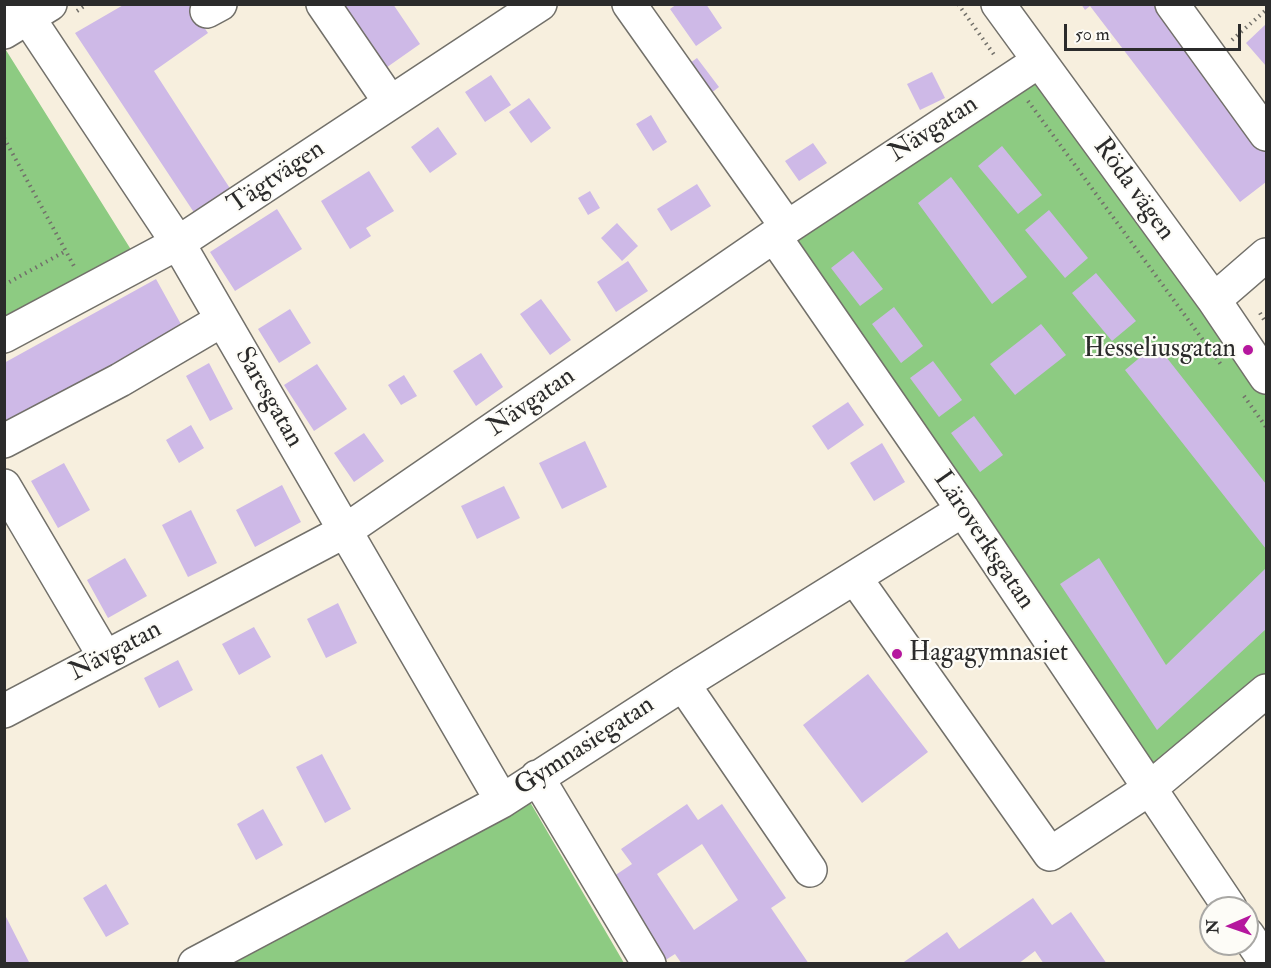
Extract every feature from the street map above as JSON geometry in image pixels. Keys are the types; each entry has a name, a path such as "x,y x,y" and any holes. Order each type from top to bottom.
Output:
{"street":[{"path":"323,4 390,102"},
{"name":"Tägtvägen","path":"4,336 177,243 540,4"},
{"name":"Läroverksgatan","path":"629,4 963,510 1222,896"},
{"name":"Röda vägen","path":"998,4 1214,300 1252,383"},
{"path":"1172,4 1266,134"},
{"name":"Saresgatan","path":"25,15 177,243 502,801"},
{"name":"Nävgatan","path":"4,711 345,531 781,232 1039,61"},
{"path":"1214,300 1266,255"},
{"path":"4,441 120,380 222,320"},
{"path":"4,486 105,657"},
{"name":"Gymnasiegatan","path":"195,963 502,801 683,684 963,510"},
{"path":"855,578 1050,854 1149,789 1266,691"},
{"path":"683,684 810,870"},
{"path":"537,777 649,963"}],"path":[{"path":"958,4 1224,369"},
{"path":"1210,58 1266,10"},
{"path":"4,138 64,252 90,291"},
{"path":"4,285 64,252"},
{"path":"1252,383 1266,427"}],"green space":[{"path":"4,47 140,264 4,336"},
{"path":"1039,61 1266,377 1266,691 1149,789 775,236"},
{"path":"523,790 624,963 205,964"}],"building":[{"path":"125,4 202,4 193,11 208,33 154,71 231,190 195,214 75,33"},
{"path":"338,4 393,4 420,44 383,70"},
{"path":"677,4 706,4 722,28 696,46 670,9"},
{"path":"1081,4 1160,4 1266,150 1266,182 1240,202 1090,6 1085,10"},
{"path":"1266,24 1266,66 1246,43"},
{"path":"697,58 719,87 706,97 683,68"},
{"path":"932,72 945,98 920,110 907,84"},
{"path":"491,75 511,105 485,122 465,92"},
{"path":"529,98 551,128 531,143 509,112"},
{"path":"651,115 667,142 653,151 636,124"},
{"path":"438,127 457,154 430,173 411,147"},
{"path":"813,143 827,163 799,181 785,161"},
{"path":"1002,146 1042,195 1018,214 978,166"},
{"path":"369,171 394,211 366,228 371,236 350,249 321,201"},
{"path":"951,177 1027,277 992,304 918,203"},
{"path":"697,184 711,206 671,231 657,209"},
{"path":"590,191 600,208 588,215 578,198"},
{"path":"277,209 302,249 235,291 210,252"},
{"path":"1049,210 1088,258 1065,278 1025,230"},
{"path":"617,223 638,246 622,261 601,238"},
{"path":"853,251 883,289 860,306 831,268"},
{"path":"628,261 648,291 616,312 597,282"},
{"path":"1096,273 1136,321 1112,341 1072,293"},
{"path":"156,279 182,326 4,424 4,363"},
{"path":"541,299 571,340 550,355 520,314"},
{"path":"894,307 923,346 901,363 872,324"},
{"path":"290,309 311,343 279,363 258,329"},
{"path":"1041,324 1066,355 1015,395 990,364"},
{"path":"1156,344 1266,484 1266,549 1125,370"},
{"path":"481,353 503,387 476,406 453,371"},
{"path":"933,361 962,400 939,417 910,378"},
{"path":"209,363 233,409 210,421 186,376"},
{"path":"317,364 347,409 314,431 284,385"},
{"path":"404,375 417,396 401,405 388,385"},
{"path":"848,402 864,425 828,450 812,426"},
{"path":"974,416 1003,455 980,472 951,433"},
{"path":"191,425 204,448 179,463 166,440"},
{"path":"364,433 384,461 354,482 334,453"},
{"path":"585,441 607,487 562,509 539,463"},
{"path":"882,443 905,482 874,501 850,463"},
{"path":"64,463 90,510 58,528 31,481"},
{"path":"282,485 301,522 255,547 236,510"},
{"path":"504,486 520,518 477,539 461,506"},
{"path":"191,510 217,563 188,577 162,525"},
{"path":"125,558 147,596 108,618 87,580"},
{"path":"1099,558 1166,665 1266,568 1266,629 1157,730 1060,584"},
{"path":"338,603 357,643 326,658 307,619"},
{"path":"254,627 271,657 239,675 222,644"},
{"path":"178,660 193,690 159,708 144,678"},
{"path":"868,674 928,752 862,803 803,725"},
{"path":"322,754 351,809 325,823 296,767"},
{"path":"687,804 698,820 722,804 786,898 771,908 809,964 682,964 675,954 664,961 608,880 632,864 621,849","holes":["702,844 738,900 694,930 657,874"]},
{"path":"263,809 283,845 256,860 237,824"},
{"path":"106,884 129,924 106,937 83,898"},
{"path":"1033,898 1052,925 1071,912 1107,964 1044,964 1035,951 1018,964 901,964 947,932 959,949"},
{"path":"4,913 30,964 4,964"}],"place":[{"name":"Hesseliusgatan","path":"1248,350"},
{"name":"Hagagymnasiet","path":"897,654"}]}
